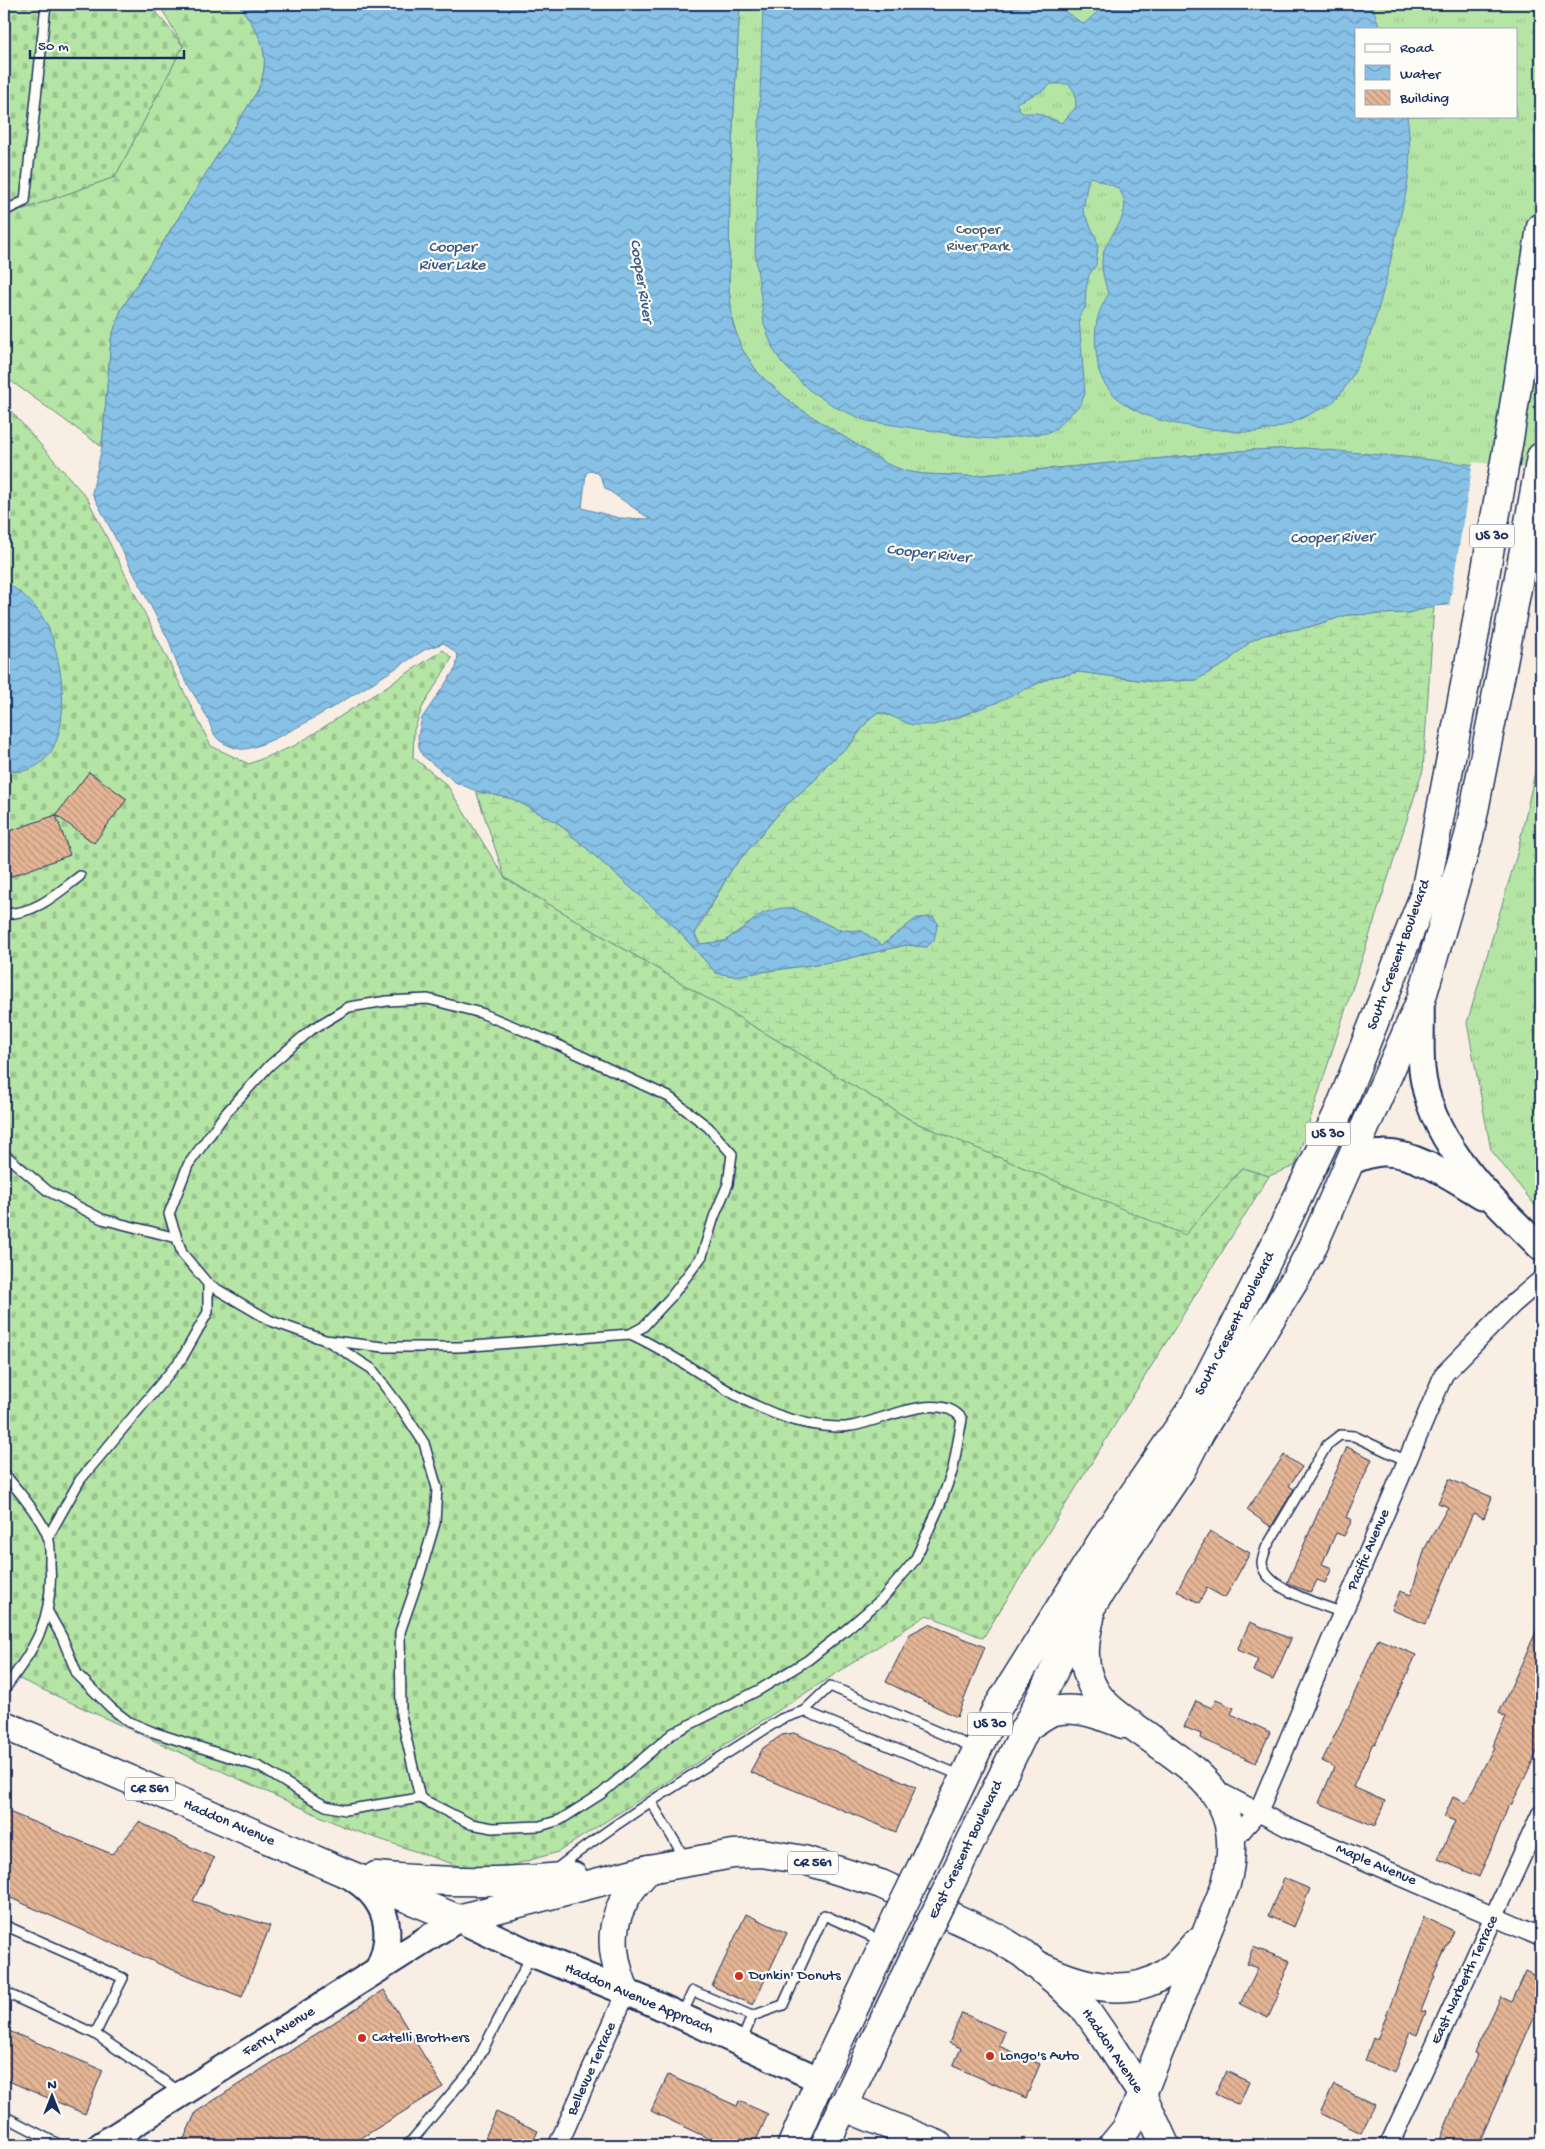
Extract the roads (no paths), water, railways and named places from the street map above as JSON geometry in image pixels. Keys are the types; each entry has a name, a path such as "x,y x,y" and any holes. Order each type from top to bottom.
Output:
{"main road":[{"name":"South Crescent Boulevard","path":"1084,1595 1112,1525 1193,1407 1258,1280 1343,1102 1424,893 1474,638 1510,433 1541,228"},
{"name":"South Crescent Boulevard","path":"1119,1562 1181,1470 1200,1433 1296,1278 1311,1250 1421,1000 1469,836 1541,456"},
{"path":"1421,1000 1422,1070 1431,1110 1456,1155 1503,1210 1541,1248"},
{"path":"1349,1162 1383,1153 1403,1155 1446,1174 1503,1210"},
{"name":"East Crescent Boulevard","path":"792,2145 820,2080 996,1710 1084,1595 1119,1562"},
{"path":"1084,1595 1084,1640 1088,1678 1097,1694 1109,1708 1194,1770 1213,1789 1221,1801 1230,1828 1230,1868 1226,1884 1204,1934 1142,2094 1127,2128 1113,2145"},
{"name":"East Crescent Boulevard","path":"825,2145 1024,1729 1063,1652 1084,1595"},
{"path":"1024,1729 1050,1713 1062,1710 1099,1715 1140,1731"},
{"name":"Haddon Avenue","path":"4,1725 458,1920 649,1869 733,1854 762,1853 840,1870 881,1884 996,1937 1039,1966 1087,2011 1142,2094 1166,2145"},
{"path":"626,1994 618,1974 613,1950 614,1930 620,1906 631,1886 649,1869"},
{"name":"Haddon Avenue","path":"343,1872 420,1881 494,1881 649,1869"},
{"path":"343,1872 365,1886 378,1900 384,1915 388,1946 378,1969"},
{"name":"Haddon Avenue Approach","path":"458,1920 532,1954 681,2016 820,2080"},
{"name":"Ferry Avenue","path":"101,2145 458,1920"},
{"path":"1039,1966 1080,1984 1106,1987 1134,1986 1151,1982 1164,1974 1182,1960 1204,1934"},
{"path":"842,2106 938,2145"}],"street":[{"name":"Pacific Avenue","path":"1230,1844 1258,1812 1444,1374 1513,1304 1541,1280"},
{"name":"Maple Avenue","path":"1213,1789 1287,1827 1541,1937"},
{"name":"East Narberth Terrace","path":"1388,2145 1541,1814"},
{"name":"Bellevue Terrace","path":"558,2145 626,1994"}],"lane":[{"path":"4,211 25,201 46,4"},
{"path":"4,914 21,914 42,905 80,876"},
{"path":"325,1340 383,1347 459,1347 630,1334 643,1327 671,1297 702,1256 714,1217 728,1184 732,1154 708,1126 669,1097 554,1043 481,1013 428,999 387,1001 349,1007 310,1030 270,1066 225,1114 188,1165 169,1214 182,1253 208,1284 271,1321 325,1340 372,1369 424,1443 437,1488 435,1523 400,1632 401,1715 420,1798"},
{"path":"4,1154 48,1191 102,1219 177,1238"},
{"path":"48,1537 80,1480 182,1358 208,1312 208,1284"},
{"path":"48,1612 62,1637 77,1674 110,1708 129,1722 153,1732 203,1746 260,1767 326,1806 345,1810 420,1798 458,1819 493,1828 540,1826 560,1820 601,1794 673,1733 759,1690 808,1660 883,1598 915,1560 940,1505 953,1469 962,1419 957,1412 946,1408 919,1407 851,1426 823,1426 790,1419 756,1406 721,1388 684,1363 630,1334"},
{"path":"1343,1613 1287,1591 1269,1578 1262,1564 1266,1548 1327,1445 1340,1435 1354,1436 1407,1461"},
{"path":"4,1474 22,1495 48,1537 52,1581 48,1612 34,1648 4,1690"},
{"path":"545,1878 598,1836 781,1719 804,1711 830,1686 978,1749"},
{"path":"804,1711 964,1777"},
{"path":"651,1802 687,1861"},
{"path":"681,2016 694,1991 752,2016 783,2005 824,1915 891,1930"},
{"path":"4,1925 123,1978 95,2034"},
{"path":"408,2145 474,2067 532,1954"},
{"path":"4,1992 95,2034 182,2093"},
{"path":"741,2044 752,2016"},
{"path":"4,2116 60,2145"}],"water":[{"name":"Cooper River Lake","path":"238,4 740,4 730,180 729,289 733,324 742,349 759,374 794,405 887,464 905,471 924,474 971,476 1251,450 1305,448 1519,470 1473,603 1434,606 1408,613 1347,615 1309,627 1264,635 1251,641 1226,663 1196,680 1153,682 1079,672 1052,677 996,703 934,725 912,725 884,713 877,713 870,718 850,745 826,765 816,779 785,806 732,869 698,926 695,934 696,938 700,944 725,941 763,913 781,908 793,908 839,930 862,931 882,945 917,918 933,917 938,923 934,940 927,947 906,945 837,961 734,976 716,973 673,925 559,824 513,799 476,791 455,782 422,755 418,735 422,718 456,668 458,655 444,643 426,649 332,708 276,738 254,747 240,749 232,747 219,740 215,735 207,717 181,672 170,643 92,493 102,447 111,339 121,310 258,90 262,77 264,55 262,44 253,25","holes":["592,470 600,475 605,488 650,519 619,518 582,508 586,473"]},
{"name":"Cooper River Park","path":"763,4 1059,4 1064,11 1084,24 1106,4 1372,4 1380,28 1355,28 1355,118 1407,118 1410,156 1407,187 1380,304 1371,332 1349,382 1333,402 1324,407 1284,426 1255,432 1238,432 1166,422 1138,412 1126,405 1115,395 1105,384 1101,376 1095,343 1098,315 1108,295 1102,260 1108,242 1123,216 1125,207 1118,188 1091,177 1088,180 1083,211 1096,237 1098,246 1096,265 1089,275 1086,289 1085,308 1079,317 1085,394 1080,405 1055,429 1047,433 996,439 980,438 867,421 837,408 809,390 782,363 773,349 764,324 755,251","holes":["1051,84 1069,84 1075,93 1076,107 1062,123 1037,113 1022,113 1016,103 1044,90"]},
{"path":"4,582 23,595 44,619 53,641 62,683 60,727 54,746 43,761 27,770 16,772 4,772"}],"place":[{"name":"Dunkin' Donuts","path":"739,1976"},
{"name":"Catelli Brothers","path":"362,2038"},
{"name":"Longo's Auto","path":"990,2056"}],"water label":[{"name":"Cooper River","path":"640,281"},
{"name":"Cooper River","path":"1332,539"},
{"name":"Cooper River","path":"928,555"}]}
